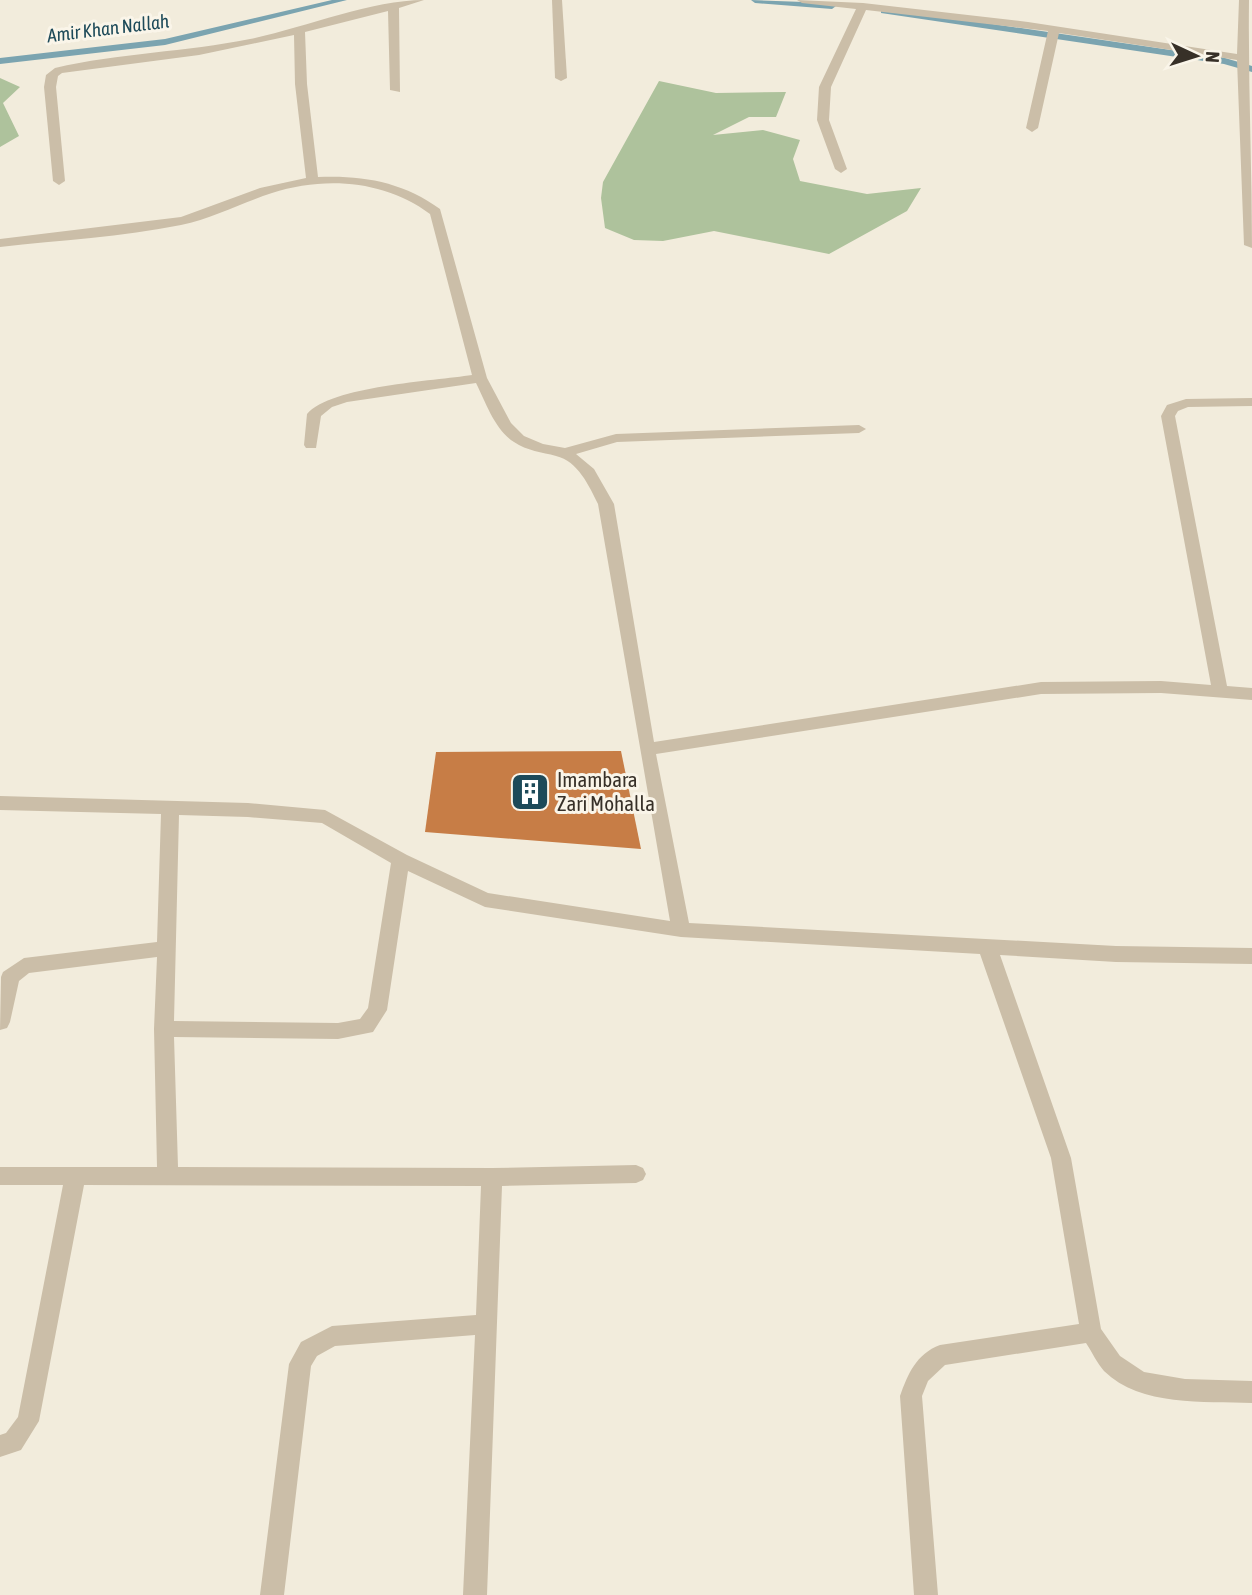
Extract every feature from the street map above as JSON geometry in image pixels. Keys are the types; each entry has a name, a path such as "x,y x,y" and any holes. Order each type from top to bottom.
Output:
{"street":[{"path":"58,181 50,87 52,75 59,70 199,52 253,42 419,0"},
{"path":"557,0 561,78"},
{"path":"802,0 1243,58"},
{"path":"1244,0 1242,75 1250,245"},
{"path":"393,5 396,90"},
{"path":"841,169 822,120 825,87 861,9"},
{"path":"299,29 301,84 312,181"},
{"path":"1032,128 1053,34"},
{"path":"0,243 178,221 209,214 277,188 312,181 380,184 405,191 425,201 436,212 480,378 505,425 519,439 540,448 565,453 589,472 606,503 647,749 681,930"},
{"path":"311,444 314,414 327,404 344,398 480,378"},
{"path":"1220,691 1168,416 1172,408 1186,403 1252,402"},
{"path":"565,453 616,438 859,429"},
{"path":"647,749 1041,688 1161,687 1252,694"},
{"path":"0,803 248,810 325,817 401,860 485,900 681,930 1116,954 1252,956"},
{"path":"168,1176 164,1029 170,808"},
{"path":"164,1029 338,1031 366,1026 377,1010 401,860"},
{"path":"987,946 1061,1158 1091,1332 1112,1363 1140,1382 1185,1390 1252,1392"},
{"path":"0,1022 10,977 24,966 167,948"},
{"path":"0,1175 492,1177 636,1174"},
{"path":"0,1446 13,1442 28,1421 75,1177"},
{"path":"475,1595 492,1177"},
{"path":"272,1595 300,1364 309,1349 332,1336 487,1324"},
{"path":"926,1595 911,1396 919,1374 940,1355 1091,1332"}],"green space":[{"path":"0,78 20,87 3,103 19,136 0,147"},
{"path":"659,81 716,93 786,92 776,117 749,117 713,135 763,130 800,140 793,159 800,181 867,194 921,188 907,211 829,254 714,231 663,241 634,240 605,228 601,198 603,182"}],"building":[{"name":"Imambara Zari Mohalla","path":"621,751 641,849 425,832 436,752"}],"waterway":[{"name":"Amir Khan Nallah","path":"0,61 165,42 343,0"},
{"path":"755,0 832,6"},
{"path":"884,11 1225,61 1252,69"}],"place":[{"name":"Imambara Zari Mohalla","path":"530,792"}]}
